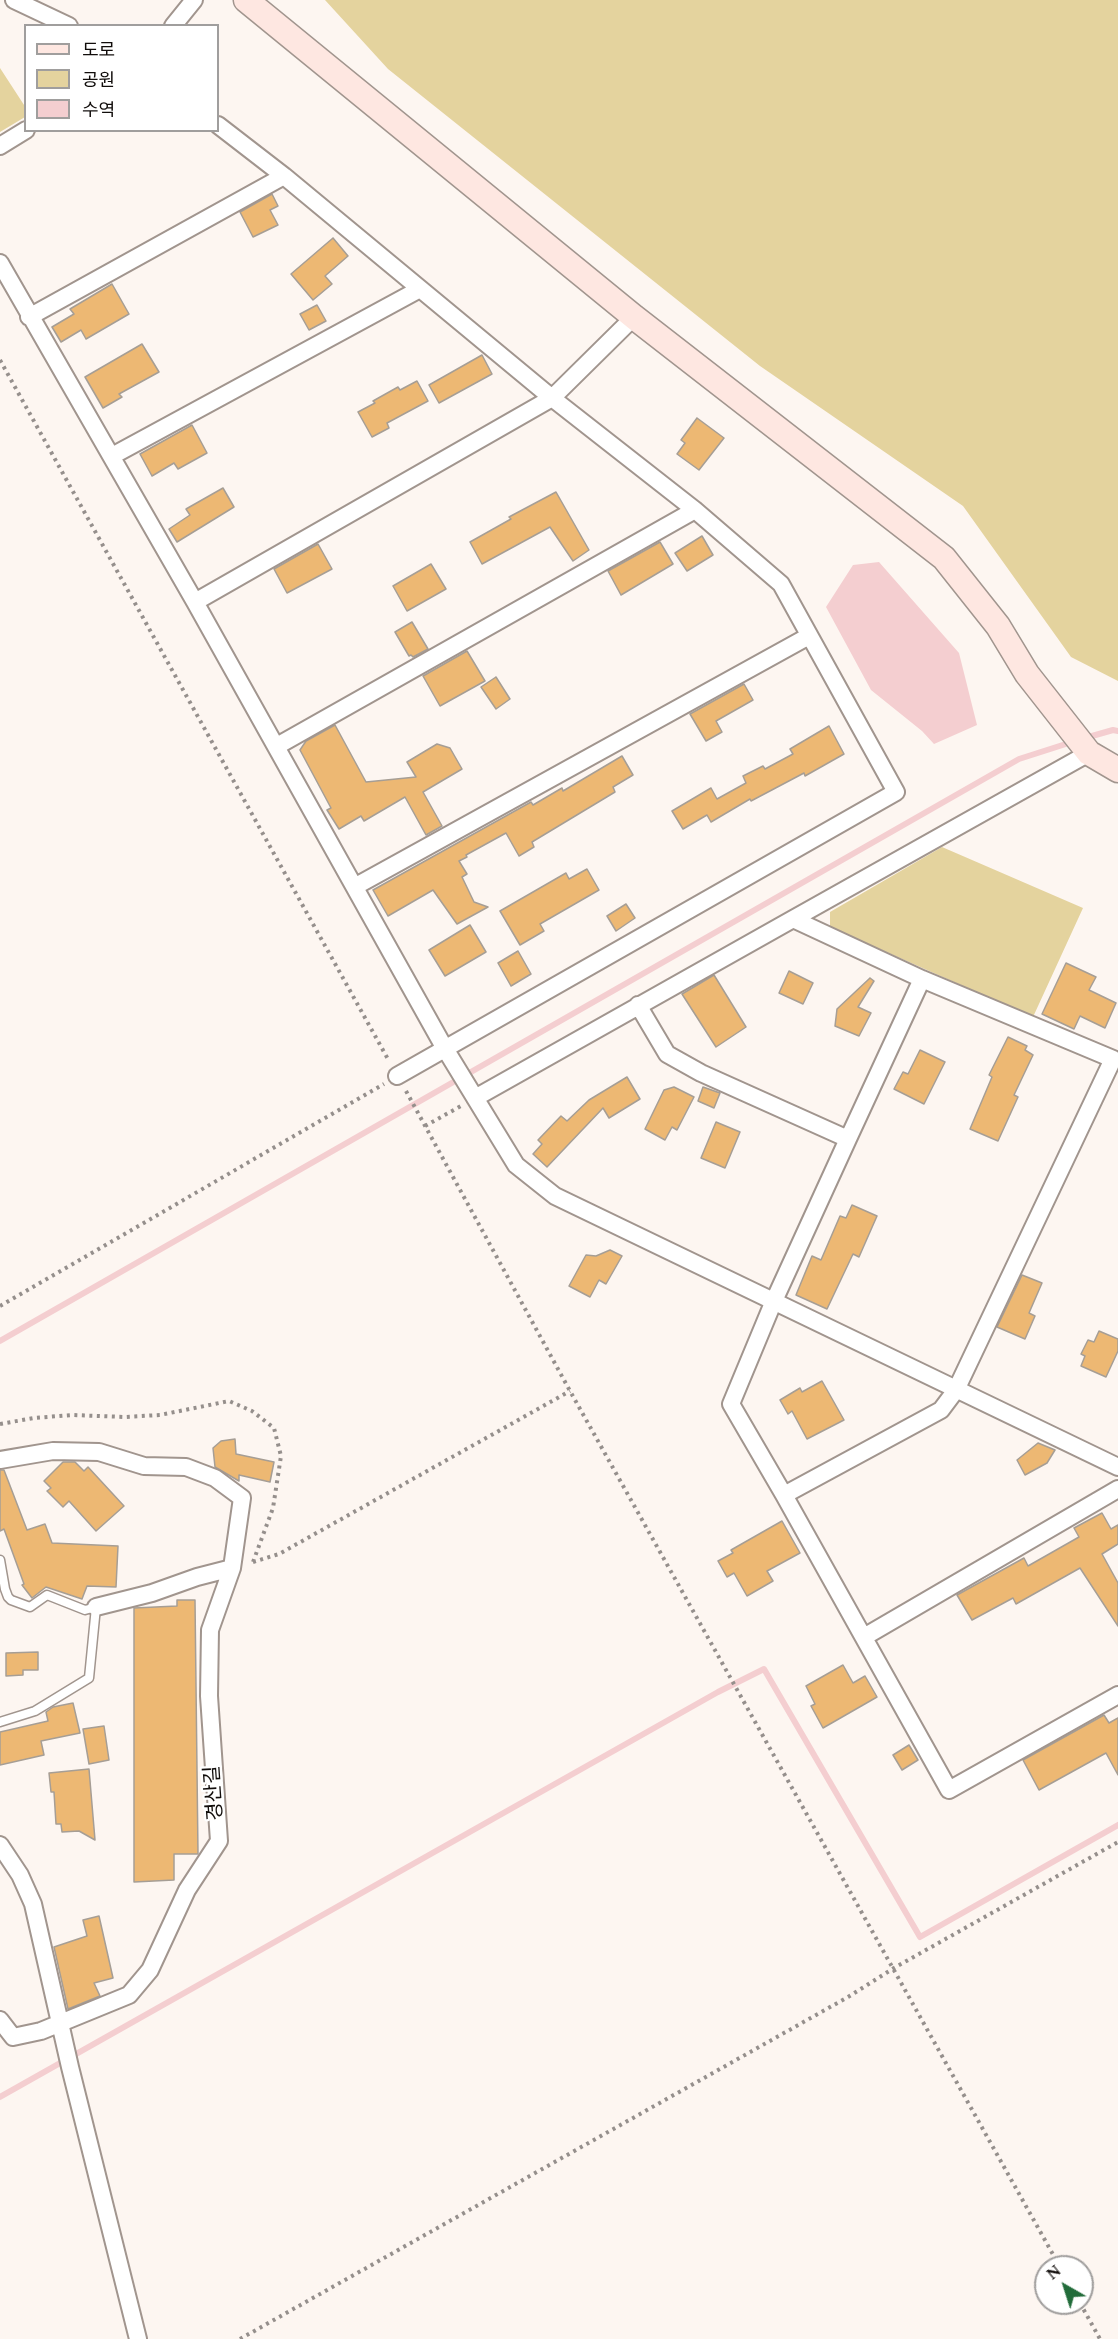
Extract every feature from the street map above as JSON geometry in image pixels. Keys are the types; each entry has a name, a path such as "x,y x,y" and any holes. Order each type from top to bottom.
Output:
{"street":[{"path":"14,0 65,24"},
{"path":"174,24 194,0"},
{"path":"246,0 634,317 944,558 998,626 1028,674 1089,753 1118,770"},
{"path":"219,126 284,176 552,398 695,510 781,584 896,792 444,1047 397,1076"},
{"path":"0,146 24,131"},
{"path":"29,317 284,176"},
{"path":"0,263 277,746 444,1047 516,1165 555,1196 773,1303 1118,1467"},
{"path":"112,456 420,288"},
{"path":"195,602 552,398 634,317"},
{"path":"277,746 695,510"},
{"path":"356,886 809,636"},
{"path":"475,1098 1089,753"},
{"path":"784,1495 941,1410 956,1390 1115,1054 922,979 793,919"},
{"path":"922,979 773,1303 731,1404 949,1790 1118,1695"},
{"path":"638,1005 667,1054 701,1073 848,1139"},
{"name":"경산길","path":"0,1460 54,1451 99,1452 144,1466 186,1467 214,1478 242,1498 232,1568 210,1630 209,1696 219,1841 187,1890 150,1970 129,1995 41,2031 13,2037 0,2020"},
{"path":"864,1637 1118,1489"},
{"path":"96,1607 152,1593 197,1577 232,1568"},
{"path":"0,1845 20,1875 33,1904 70,2067 138,2339"}],"lane":[{"path":"0,1560 5,1589 11,1600 30,1607 47,1595 85,1610 96,1607 89,1678 35,1711 0,1722"}],"path":[{"path":"0,360 570,1391 1053,2255"},
{"path":"0,1306 397,1076"},
{"path":"425,1126 475,1098"},
{"path":"232,1568 279,1554 570,1391"},
{"path":"0,1424 72,1415 125,1417 160,1415 229,1401 252,1411 274,1428 281,1456 273,1508 253,1562"},
{"path":"240,2339 1118,1842"},
{"path":"1087,2315 1100,2339"}],"green space":[{"path":"325,0 1118,0 1118,681 1071,657 963,506 760,366 388,69"},
{"path":"0,68 24,105 24,118 0,132"},
{"path":"942,847 1083,908 1033,1017 830,927 830,912"}],"water":[{"path":"879,562 959,653 977,725 934,744 922,731 871,690 826,607 853,565"}],"building":[{"path":"272,194 278,206 270,210 278,225 253,237 240,212"},
{"path":"333,238 348,256 325,276 332,284 313,300 291,274"},
{"path":"112,284 129,314 86,339 81,330 61,342 52,327 74,314 70,309"},
{"path":"317,305 326,321 309,330 300,314"},
{"path":"142,344 159,372 119,394 122,397 103,408 85,377"},
{"path":"482,355 492,374 439,403 429,385"},
{"path":"417,381 428,401 387,423 389,428 372,437 358,412 398,387 400,390"},
{"path":"697,418 724,438 699,470 677,454 685,443 681,440"},
{"path":"192,425 207,453 178,469 174,463 152,476 140,454"},
{"path":"223,488 234,507 177,542 169,529 190,515 186,509"},
{"path":"556,492 589,550 573,561 550,527 482,564 470,542 511,519 509,517"},
{"path":"702,536 713,555 687,571 675,553"},
{"path":"660,542 673,564 621,595 608,571"},
{"path":"318,544 332,569 287,593 274,569"},
{"path":"431,564 446,589 407,611 393,586"},
{"path":"412,622 428,649 413,657 409,656 395,632"},
{"path":"467,651 485,681 440,706 423,676"},
{"path":"496,677 510,699 496,709 481,687"},
{"path":"744,684 753,700 716,721 722,732 706,741 690,714"},
{"path":"335,725 366,782 416,777 407,762 437,744 450,748 462,769 423,792 442,826 426,835 405,797 364,821 361,816 339,829 327,810 331,808 300,750 306,741"},
{"path":"829,726 844,754 805,776 804,773 751,801 750,799 711,822 707,815 683,829 672,811 711,788 717,799 746,783 743,776 763,766 765,769 793,754 790,749"},
{"path":"622,756 633,775 613,787 615,792 532,842 534,847 519,856 506,833 459,861 467,874 462,877 474,902 488,907 457,924 433,890 388,916 373,890 531,802 533,805 562,788 563,791"},
{"path":"587,869 599,890 540,924 544,931 520,945 500,911 566,873 569,879"},
{"path":"626,904 635,918 616,931 607,916"},
{"path":"470,925 486,952 445,976 429,950"},
{"path":"518,951 531,974 511,986 498,963"},
{"path":"1066,963 1096,977 1089,990 1116,1003 1105,1028 1080,1016 1074,1029 1042,1014"},
{"path":"789,971 813,983 803,1004 779,993"},
{"path":"714,975 746,1027 716,1047 682,994"},
{"path":"870,978 874,981 858,1007 871,1013 859,1036 835,1026 837,1009"},
{"path":"1008,1037 1027,1046 1025,1050 1033,1055 1014,1095 1018,1097 998,1141 970,1129 992,1077 989,1075"},
{"path":"920,1050 945,1062 924,1104 894,1089 903,1072 908,1074"},
{"path":"627,1077 640,1099 609,1118 603,1108 547,1167 533,1154 542,1144 538,1140 561,1116 567,1121 589,1100"},
{"path":"674,1087 694,1097 677,1130 672,1127 665,1140 645,1129 664,1090"},
{"path":"703,1087 720,1093 714,1108 698,1101"},
{"path":"716,1122 740,1132 725,1168 701,1158"},
{"path":"852,1205 877,1216 859,1257 853,1254 827,1309 796,1295 812,1256 821,1260 840,1216 846,1218"},
{"path":"610,1250 622,1256 606,1284 599,1280 590,1297 569,1286 586,1255 596,1256"},
{"path":"1022,1275 1042,1283 1029,1313 1035,1316 1025,1339 997,1327"},
{"path":"1099,1331 1118,1339 1118,1351 1106,1377 1081,1366 1085,1356 1081,1354 1088,1340 1094,1342"},
{"path":"822,1381 844,1420 807,1439 792,1411 788,1414 780,1400 800,1388 802,1392"},
{"path":"235,1439 236,1454 274,1462 270,1482 239,1475 239,1481 215,1467 213,1448 221,1441"},
{"path":"1038,1443 1055,1450 1047,1463 1025,1475 1017,1460"},
{"path":"63,1462 75,1462 84,1471 88,1467 124,1506 96,1531 69,1501 63,1507 47,1491 51,1488 44,1481"},
{"path":"0,1470 4,1470 27,1530 45,1524 52,1543 118,1546 116,1587 87,1586 82,1599 46,1587 32,1598 22,1585 24,1584 4,1529 0,1531"},
{"path":"1102,1513 1111,1529 1118,1525 1118,1544 1102,1554 1118,1583 1118,1626 1080,1568 1016,1604 1013,1598 972,1620 957,1595 1024,1558 1028,1566 1079,1537 1074,1528"},
{"path":"782,1521 800,1553 767,1571 773,1581 747,1596 734,1573 727,1577 718,1561 733,1553 731,1550"},
{"path":"177,1600 195,1600 198,1854 174,1854 174,1880 134,1882 134,1608 177,1606"},
{"path":"38,1652 38,1670 23,1670 23,1675 6,1676 6,1653"},
{"path":"843,1665 853,1683 865,1676 877,1697 823,1728 811,1706 815,1704 806,1686"},
{"path":"73,1703 80,1733 41,1741 44,1755 0,1765 0,1732 48,1721 46,1712 53,1707"},
{"path":"1104,1715 1109,1723 1118,1718 1118,1775 1106,1753 1039,1790 1023,1760"},
{"path":"104,1726 109,1760 89,1764 83,1729"},
{"path":"909,1745 918,1760 902,1770 893,1755"},
{"path":"89,1769 95,1840 79,1831 62,1832 61,1824 56,1824 54,1792 51,1792 49,1773"},
{"path":"99,1916 113,1978 94,1983 100,1996 68,2009 54,1947 87,1936 83,1920"}],"waterway":[{"path":"1085,738 1113,730 1118,731"},
{"path":"0,1341 1019,759 1072,742"},
{"path":"0,2097 718,1692 764,1669 920,1937 1118,1825"}]}
